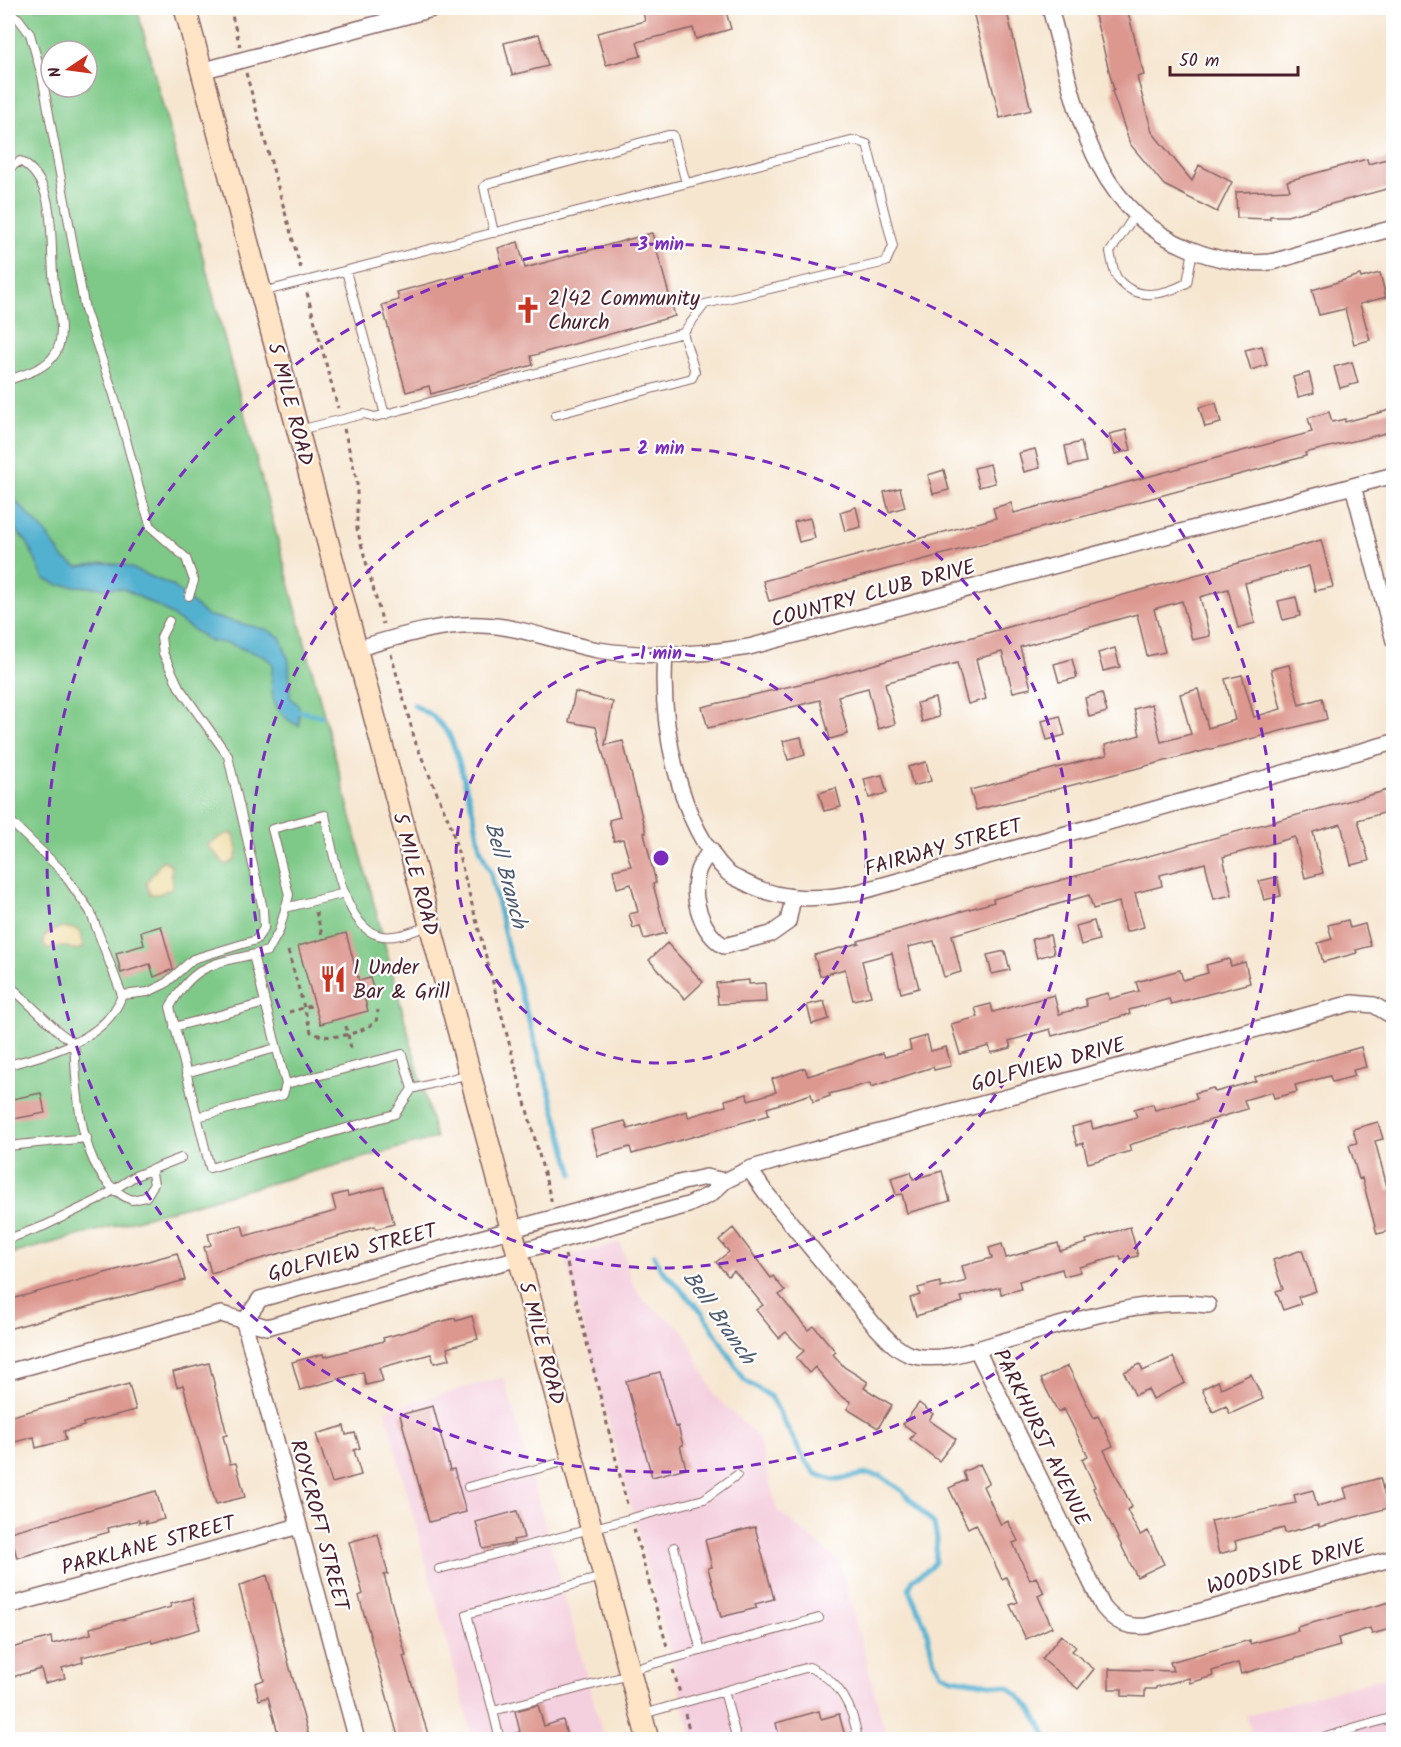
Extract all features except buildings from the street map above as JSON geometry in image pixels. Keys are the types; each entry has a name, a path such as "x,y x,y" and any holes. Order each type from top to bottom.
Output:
{"main road":[{"name":"5 MILE ROAD","path":"185,8 648,1740"}],"street":[{"path":"201,71 436,8"},
{"path":"1050,8 1088,142 1110,186 1135,215 1165,237 1193,250 1223,259 1272,262 1394,228"},
{"name":"COUNTRY CLUB DRIVE","path":"356,649 441,627 484,625 597,650 664,656 717,652 780,641 1394,475"},
{"path":"1353,486 1394,641"},
{"name":"FAIRWAY STREET","path":"664,656 663,679 680,789 694,826 729,873 759,890 793,897 827,899 859,892 1394,742"},
{"path":"711,850 697,873 695,894 700,915 708,931 724,946 771,934 788,922 793,897"},
{"name":"GOLFVIEW DRIVE","path":"244,1322 267,1327 518,1255 688,1205 711,1194 725,1180 749,1169 1352,1003 1374,1005 1389,1013"},
{"name":"PARKHURST AVENUE","path":"749,1169 766,1193 894,1345 908,1354 920,1357 977,1350 1103,1607 1113,1619 1136,1627 1190,1614"},
{"name":"GOLFVIEW DRIVE","path":"511,1231 683,1182 706,1177 725,1180"},
{"name":"GOLFVIEW STREET","path":"244,1322 260,1299 511,1231"},
{"path":"977,1350 1146,1305 1183,1302 1208,1305"},
{"path":"8,1372 221,1314 244,1322"},
{"name":"ROYCROFT STREET","path":"244,1322 357,1740"},
{"name":"PARKLANE STREET","path":"8,1606 299,1526"},
{"name":"WOODSIDE DRIVE","path":"1190,1614 1394,1558"}],"lane":[{"path":"8,13 18,18 30,34 42,76 85,310 114,395 143,502 151,527 186,558 194,581 189,596"},
{"path":"494,233 484,187 487,184 668,135 673,135 686,183"},
{"path":"261,293 855,140 867,144 893,246 886,262 705,304 683,333 384,415 375,417 364,414 298,430"},
{"path":"8,169 20,161 33,168 45,198 53,235 52,272 62,333 55,355 36,370 8,380"},
{"path":"1135,215 1110,252 1117,279 1139,294 1156,295 1187,283 1193,250"},
{"path":"346,271 384,415"},
{"path":"555,415 692,378 695,372 683,333"},
{"path":"122,995 148,992 165,984 194,959 256,940 264,928 263,909 228,756 179,687 163,653 161,637 169,621"},
{"path":"430,926 391,937 376,935 358,921 345,893 325,815 272,829 289,895 279,931 268,951 200,969 179,989 170,1007 210,1168 395,1114 412,1089 469,1074"},
{"path":"8,819 61,870 90,910 122,995 118,1008 105,1022 74,1043 43,1056 8,1065"},
{"path":"285,909 345,893"},
{"path":"197,1117 282,1095 286,1084 253,955"},
{"path":"8,984 74,1043"},
{"path":"174,1027 265,1003"},
{"path":"74,1043 76,1076 87,1138 92,1159 106,1185 132,1200 146,1197 154,1184 151,1170"},
{"path":"186,1072 276,1048"},
{"path":"286,1084 402,1054 412,1089"},
{"path":"8,1146 34,1141 87,1138"},
{"path":"8,1239 44,1226 151,1170 181,1158"},
{"path":"468,1487 573,1459"},
{"path":"439,1569 704,1499 737,1475"},
{"path":"674,1547 701,1651"},
{"path":"500,1740 467,1614 604,1576"},
{"path":"493,1711 819,1618"},
{"path":"642,1715 809,1667 827,1675 840,1687 858,1740"},
{"path":"724,1691 737,1740"},
{"path":"1315,1740 1333,1737 1394,1717"}],"path":[{"path":"230,8 342,419 357,481 357,529 383,624"},
{"path":"393,658 416,744 451,826 554,1210"},
{"path":"314,901 323,939"},
{"path":"288,951 302,1008 311,1032 322,1038 347,1033 376,1022 378,1010"},
{"path":"289,1012 314,1005"},
{"path":"346,1026 351,1048"},
{"path":"565,1249 631,1518 692,1740"}],"shaded area":[{"path":"620,1242 633,1284 644,1301 683,1330 715,1396 758,1437 777,1510 840,1562 887,1739 693,1739 565,1257"},
{"path":"504,1377 604,1739 473,1739 385,1410"},
{"path":"1393,1675 1393,1739 1253,1739 1246,1715"}],"green space":[{"path":"8,8 137,8 436,1138 8,1255"}],"sand":[{"path":"226,834 234,834 237,852 235,860 226,865 207,845"},
{"path":"163,860 171,865 172,888 159,894 150,894 146,883"},
{"path":"61,927 79,930 83,947 77,950 62,946 47,949 43,943 44,936"}],"water":[{"path":"8,493 45,532 64,559 78,567 104,563 124,565 173,586 206,615 268,630 280,637 289,661 290,697 299,706 299,726 290,721 277,708 271,684 273,664 265,657 230,644 210,641 159,607 124,589 59,585 44,579 27,542 8,522"}],"waterway":[{"name":"Bell Branch","path":"414,705 434,717 449,734 457,755 474,815 480,848 491,874 507,945 573,1174"},
{"name":"Bell Branch","path":"294,710 321,716"},
{"name":"Bell Branch","path":"654,1255 661,1269 703,1313 744,1380 771,1397 804,1459 816,1474 833,1480 867,1474 881,1476 902,1491 934,1524 937,1539 935,1562 913,1579 909,1589 925,1625 934,1661 941,1673 952,1678 1009,1687 1030,1707 1049,1740"}],"place":[{"name":"2|42 Community Church","path":"528,310"},
{"name":"1 Under Bar & Grill","path":"333,979"}]}
